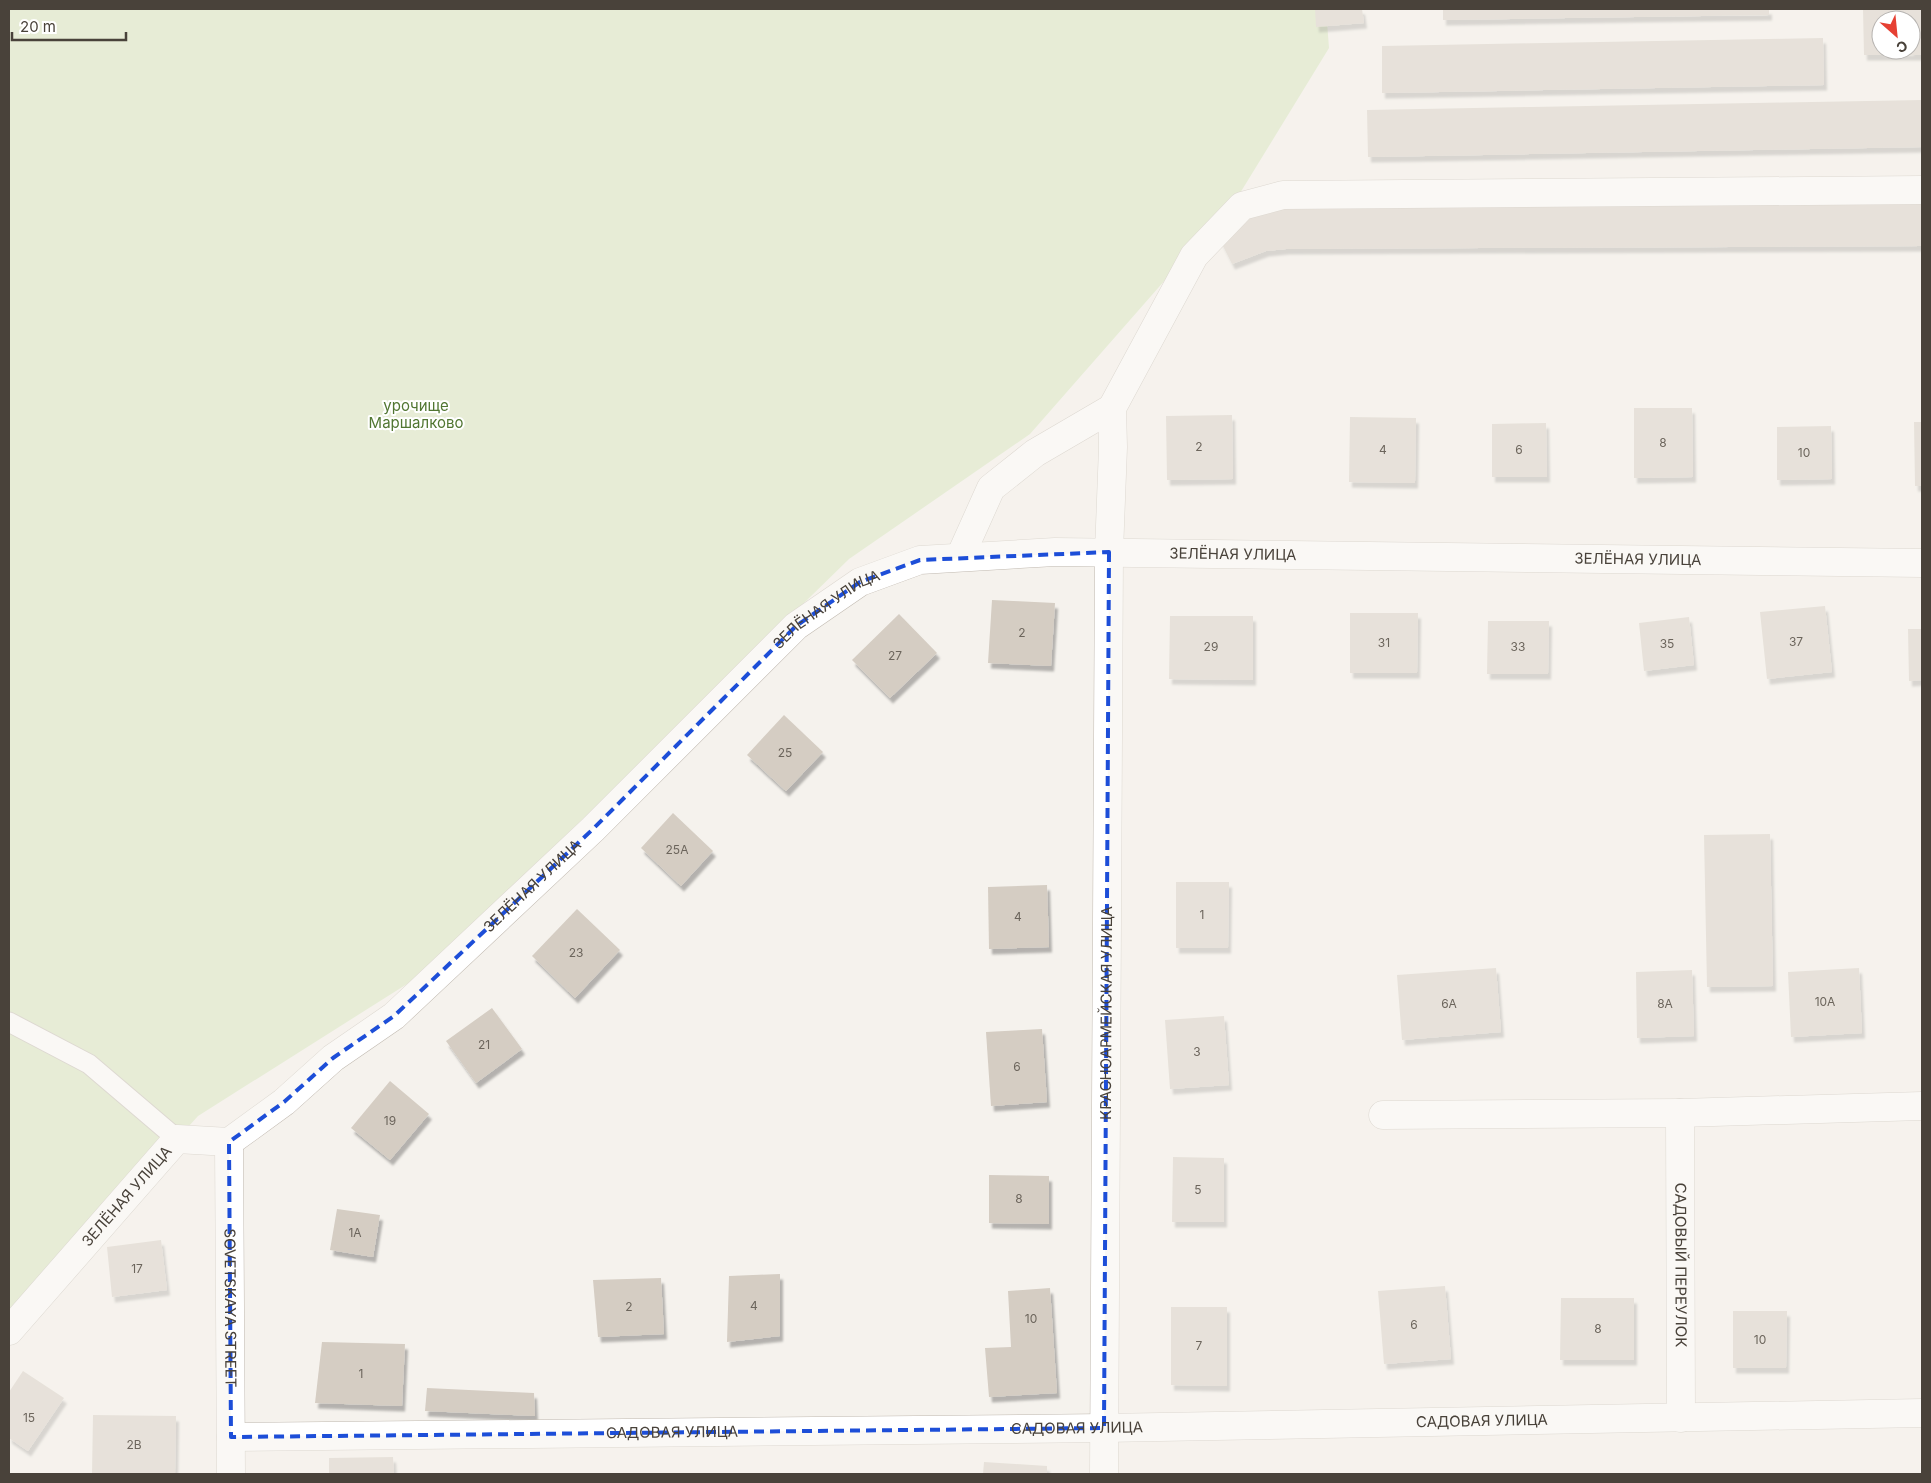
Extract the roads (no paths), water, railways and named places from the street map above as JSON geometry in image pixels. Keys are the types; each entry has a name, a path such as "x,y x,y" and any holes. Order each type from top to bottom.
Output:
{"street":[{"path":"960,558 990,488 1035,452 1112,408 1194,256 1242,206 1283,195 1922,190"},
{"name":"КРАСНОАРМЕЙСКАЯ УЛИЦА","path":"1104,1474 1108,552 1113,447 1112,408"},
{"name":"ЗЕЛЁНАЯ УЛИЦА","path":"9,1331 176,1139 229,1142 284,1102 333,1058 394,1016 593,829 796,626 860,582 920,560 1055,552 1922,563"},
{"path":"1383,1116 1680,1113 1922,1106"},
{"name":"САДОВЫЙ ПЕРЕУЛОК","path":"1680,1113 1681,1418"},
{"name":"SOVETSKAYA STREET","path":"229,1142 231,1474"},
{"name":"САДОВАЯ УЛИЦА","path":"231,1437 1104,1428 1922,1413"}],"lane":[{"path":"9,1022 90,1064 176,1139"}],"park label":[{"name":"урочище Маршалково","path":"416,414"}]}
